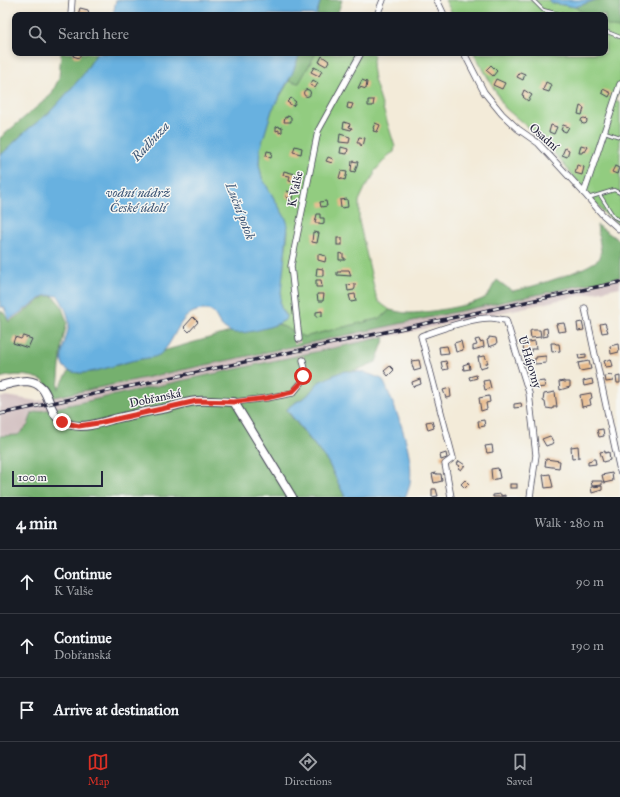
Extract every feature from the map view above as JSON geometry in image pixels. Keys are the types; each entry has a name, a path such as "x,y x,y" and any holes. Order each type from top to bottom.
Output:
{"street":[{"path":"71,12 72,0"},
{"path":"378,12 383,0"},
{"path":"437,0 443,12"},
{"name":"K Valše","path":"299,339 291,266 318,131 359,56"},
{"name":"Osadní","path":"466,56 484,92 502,114 518,129 538,143 602,214 620,230"},
{"path":"586,196 620,84"},
{"path":"585,308 620,472"},
{"name":"U Hájovny","path":"451,497 445,464 453,458 421,336 479,319 490,318 506,320 529,393 536,455 530,497"},
{"path":"292,497 234,402 267,398 292,392 302,382 305,369 303,360"},
{"name":"Dobřanská","path":"0,386 19,381 34,383 43,389 57,418 62,422 79,426 197,401 234,402"}],"lane":[{"path":"533,0 543,10 551,12"},
{"path":"608,32 620,37"},
{"path":"605,131 620,137"},
{"path":"586,196 600,195 614,190 620,193"},
{"path":"600,195 614,217 620,220"}],"shaded area":[{"path":"620,277 620,287 32,413 28,425 18,435 0,436 0,398 6,396 37,401"}],"green space":[{"path":"321,0 342,0 338,12 317,12"},
{"path":"445,0 548,0 551,3 575,7 582,12 451,12"},
{"path":"596,0 620,0 620,29 608,26 608,12 582,12 575,7"},
{"path":"620,7 620,87 615,100 620,103 620,225 603,212 545,142 505,108 476,56 608,56 608,13"},
{"path":"61,56 95,56 83,75 49,113 26,131 0,156 0,138 51,95 59,78"},
{"path":"299,56 314,56 299,83 289,81"},
{"path":"314,56 374,56 372,66 374,79 395,147 394,152 389,155 374,172 374,175 365,188 359,201 359,221 376,296 379,302 390,310 381,318 304,337 278,324 285,320 286,314 281,308 280,303 288,232 286,219 262,178 259,164 260,149 272,110 289,81 299,83"},
{"path":"597,225 620,241 620,277 50,398 44,381 39,379 22,375 0,378 0,311 4,313 9,322 46,296 53,296 61,305 67,322 62,344 58,389 69,371 79,373 91,372 159,355 163,351 230,332 234,333 261,329 278,324 304,337 381,318 390,310 404,313 415,313 473,303 487,296 497,280 512,291 532,286 572,273 594,263 600,258 601,251"},
{"path":"385,337 376,362 354,371 341,372 319,382 307,396 286,410 328,462 345,497 0,497 0,436 18,435 28,425 32,413"}],"water":[{"path":"116,0 321,0 317,12 114,12"},
{"path":"548,0 596,0 575,7 551,3"},
{"name":"vodní nádrž České údolí","path":"95,56 299,56 292,74 272,110 260,149 259,164 262,178 288,225 280,303 286,316 285,320 265,328 249,332 235,333 226,329 211,312 207,310 197,311 190,314 184,320 165,349 159,355 134,360 96,371 82,373 69,370 65,368 63,364 62,353 69,324 65,309 58,296 46,295 9,320 4,307 0,307 0,156 26,131 49,113 83,75"},
{"path":"341,372 364,372 382,379 386,387 408,449 411,475 409,487 405,497 345,497 328,462 287,410 290,406 307,396 319,382"}],"building":[{"path":"80,8 88,10 88,12 79,12"},
{"path":"322,56 329,61 326,66 319,62"},
{"path":"491,65 497,71 493,76 486,70"},
{"path":"314,67 322,71 319,76 311,72"},
{"path":"520,72 525,74 523,80 517,77"},
{"path":"496,79 505,83 502,89 493,85"},
{"path":"313,80 318,83 315,88 310,85"},
{"path":"362,80 367,82 366,89 360,87 360,89 358,88"},
{"path":"546,82 552,85 549,92 543,90"},
{"path":"307,89 310,90 310,96 307,97 304,96 303,93 304,90"},
{"path":"603,89 611,93 609,97 602,93"},
{"path":"524,90 532,95 528,101 522,95"},
{"path":"291,98 296,102 293,106 287,102"},
{"path":"368,100 374,100 373,106 368,106"},
{"path":"348,103 353,104 351,109 347,108"},
{"path":"580,106 584,108 582,115 578,114"},
{"path":"287,116 291,117 291,122 284,122 285,117 287,118"},
{"path":"584,118 587,121 584,124 581,121"},
{"path":"344,122 350,124 349,127 352,128 351,130 343,128"},
{"path":"375,123 380,125 377,132 373,131"},
{"path":"551,125 557,127 554,134 549,132"},
{"path":"563,125 569,127 566,132 561,130"},
{"path":"279,126 280,128 282,127 282,132 279,133 279,130 276,131 276,127"},
{"path":"340,134 350,137 349,143 339,142"},
{"path":"359,137 365,138 363,146 360,145 360,143 357,143"},
{"path":"581,145 588,147 585,152 583,151 582,153 579,153"},
{"path":"295,146 302,148 301,154 293,152"},
{"path":"341,147 348,149 347,154 340,153"},
{"path":"565,148 569,150 567,157 562,155"},
{"path":"267,151 272,152 271,158 266,156"},
{"path":"328,157 333,159 332,163 326,161"},
{"path":"352,161 358,162 355,172 351,171"},
{"path":"577,165 584,167 582,175 575,173"},
{"path":"615,166 619,168 617,174 612,172"},
{"path":"284,171 295,174 293,182 289,181 290,176 283,175"},
{"path":"341,171 347,172 345,180 339,178"},
{"path":"287,191 293,193 292,199 286,197"},
{"path":"347,199 348,207 341,208 340,200"},
{"path":"326,201 327,206 321,207 320,202"},
{"path":"317,214 320,214 320,218 324,218 324,223 315,223"},
{"path":"313,232 319,233 317,243 312,242"},
{"path":"337,238 342,238 342,245 337,245"},
{"path":"339,253 343,254 343,258 345,258 345,260 339,260"},
{"path":"318,254 326,256 325,262 318,260"},
{"path":"317,268 323,269 323,276 316,276"},
{"path":"341,270 349,270 351,276 337,275 337,272 341,272"},
{"path":"316,280 321,280 322,287 316,287"},
{"path":"355,284 354,290 348,291 347,285"},
{"path":"317,294 324,294 323,301 318,301"},
{"path":"355,294 356,301 351,302 349,295"},
{"path":"322,311 322,316 316,317 316,312"},
{"path":"193,317 198,322 189,332 184,327"},
{"path":"582,322 584,330 578,331 577,323"},
{"path":"564,323 566,331 558,332 556,324"},
{"path":"605,323 608,332 602,333 600,324"},
{"path":"547,328 548,336 543,337 543,329"},
{"path":"540,330 541,337 531,338 530,331"},
{"path":"23,336 32,339 28,348 13,343 15,337 21,339"},
{"path":"489,337 496,338 497,344 489,347 487,340"},
{"path":"479,339 480,342 483,341 484,347 473,350 473,346 477,345 475,340"},
{"path":"461,341 463,350 456,352 454,343"},
{"path":"535,341 536,349 531,349 531,354 524,355 523,343"},
{"path":"551,343 559,344 560,351 552,352"},
{"path":"618,344 619,352 611,354 610,346"},
{"path":"447,346 449,353 440,354 439,347"},
{"path":"586,354 586,358 579,359 578,355"},
{"path":"485,356 488,363 486,363 487,366 480,368 478,357"},
{"path":"546,356 546,363 535,364 534,359 536,359 536,357"},
{"path":"611,359 613,366 606,367 604,361"},
{"path":"419,360 421,369 414,371 411,361"},
{"path":"446,361 448,369 443,370 441,362"},
{"path":"589,361 591,369 580,371 578,363"},
{"path":"469,363 470,369 464,370 463,365"},
{"path":"390,366 394,370 388,376 384,371"},
{"path":"476,375 477,378 470,380 469,377"},
{"path":"612,375 613,381 606,382 605,376"},
{"path":"620,376 620,383 617,383 616,377"},
{"path":"420,379 421,384 413,387 412,382"},
{"path":"592,379 593,384 584,386 583,381"},
{"path":"489,380 491,388 485,390 483,381"},
{"path":"544,381 545,387 537,388 537,386 535,386 536,382"},
{"path":"559,382 570,382 570,387 560,390"},
{"path":"450,388 451,397 446,398 443,390"},
{"path":"555,392 557,407 553,407 553,409 546,408 545,402 543,401 544,394"},
{"path":"591,393 591,405 582,407 580,395"},
{"path":"489,396 490,402 486,403 487,409 481,411 479,398"},
{"path":"521,403 522,407 514,408 514,404"},
{"path":"484,420 485,426 479,427 478,421"},
{"path":"432,421 434,428 428,430 426,422"},
{"path":"603,429 604,436 599,437 597,430"},
{"path":"550,436 554,443 546,446 542,439"},
{"path":"492,445 493,452 487,453 485,446"},
{"path":"578,446 579,458 572,459 571,447"},
{"path":"605,451 605,453 609,452 610,460 603,462 600,452"},
{"path":"446,453 447,458 441,460 440,455"},
{"path":"546,459 560,461 559,468 545,466"},
{"path":"595,459 596,464 588,465 588,461"},
{"path":"459,461 465,465 461,470 458,468 460,466 457,464"},
{"path":"498,468 500,478 492,480 491,469"},
{"path":"612,473 613,481 604,483 602,475"},
{"path":"432,474 441,474 442,481 434,483"},
{"path":"550,474 553,487 545,488 543,475"},
{"path":"465,480 469,484 465,488 461,484"},
{"path":"591,481 602,481 602,485 592,486"},
{"path":"510,484 517,484 517,488 510,488"},
{"path":"602,486 602,490 592,493 591,487"},
{"path":"432,489 436,489 438,496 432,497"},
{"path":"501,494 501,496 505,495 505,497 493,497 493,495"}],"tunnel":[{"path":"299,339 303,360"}],"railway":[{"path":"0,414 620,282"}],"route":[{"path":"62,422 79,426 197,401 234,402 267,398 292,392 302,382 303,376"}],"water label":[{"name":"Radbuza","path":"150,141"},
{"name":"Luční potok","path":"241,211"}]}
